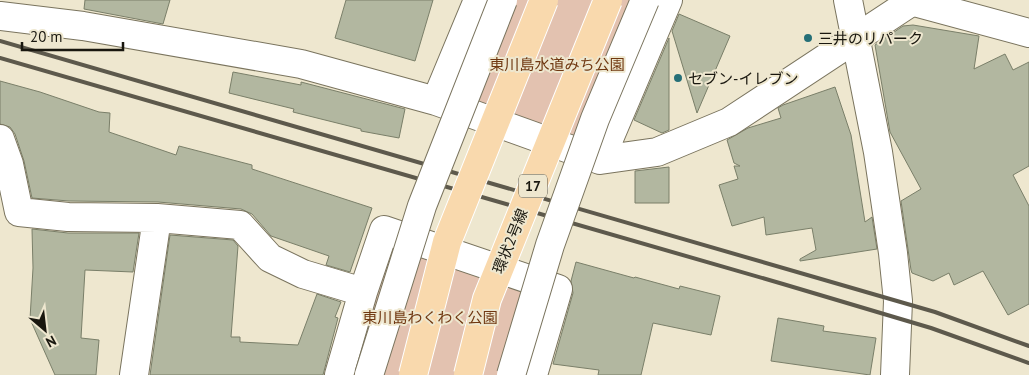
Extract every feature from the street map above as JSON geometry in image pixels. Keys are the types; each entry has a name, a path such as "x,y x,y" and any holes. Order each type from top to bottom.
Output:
{"main road":[{"path":"413,375 447,242 544,0"},
{"name":"環状2号線","path":"468,375 487,299 608,0"}],"street":[{"path":"436,100 478,0"},
{"path":"369,375 422,206 503,0"},
{"path":"511,375 550,245 595,119 645,0"},
{"path":"600,160 668,0"},
{"path":"848,0 878,152 893,253 899,319 895,375"},
{"path":"0,16 83,26 300,64 436,100 600,160 657,152 729,122 855,40 911,0 1029,32"},
{"path":"0,139 9,164 19,212 68,217 158,218 240,225 270,258 302,274 363,292"},
{"path":"134,375 158,218"},
{"path":"339,375 363,292 384,230 558,289 532,375"}],"green space":[{"name":"東川島水道みち公園","path":"486,0 652,0 594,145 448,90"},
{"name":"東川島わくわく公園","path":"392,243 545,294 522,375 349,375"}],"building":[{"path":"85,0 170,0 163,24 84,9"},
{"path":"346,0 433,0 415,61 335,38"},
{"path":"679,14 730,36 697,113 672,31"},
{"path":"913,25 979,36 974,69 1005,54 1013,70 1029,62 1029,166 1013,175 1029,206 1029,304 1008,315 983,271 954,285 949,273 933,281 912,273 911,270 901,201 921,189 890,132 875,45 903,26"},
{"path":"669,38 669,130 662,133 634,120"},
{"path":"233,72 301,85 301,82 405,109 399,138 361,131 361,129 293,112 294,109 229,93"},
{"path":"0,81 99,112 110,113 109,132 176,155 179,146 252,165 252,169 372,208 350,272 326,265 329,256 271,236 252,214 241,209 158,202 69,201 32,198 24,161 15,134 10,127 0,124"},
{"path":"835,87 851,135 865,222 872,217 877,249 800,261 800,259 816,250 812,228 766,235 764,217 732,226 719,185 738,179 734,166 740,166 734,163 727,140 748,128 781,118 778,108 783,105"},
{"path":"669,167 669,203 635,203 635,171"},
{"path":"32,229 68,233 139,233 133,272 85,270 81,338 99,340 96,375 55,375 30,319 33,268"},
{"path":"170,235 233,240 238,246 231,337 240,337 240,342 298,345 317,294 341,302 335,317 338,318 323,375 150,375"},
{"path":"576,262 679,289 680,286 720,296 711,335 653,323 641,375 598,375 599,370 553,364 573,293 571,281"},
{"path":"778,318 824,326 823,331 876,338 870,375 771,361"}],"railway":[{"path":"0,41 935,312 1029,346"},
{"path":"0,58 783,284 931,328 1029,363"}],"place":[{"name":"三井のリパーク","path":"808,38"},
{"name":"セブン-イレブン","path":"678,78"}]}
